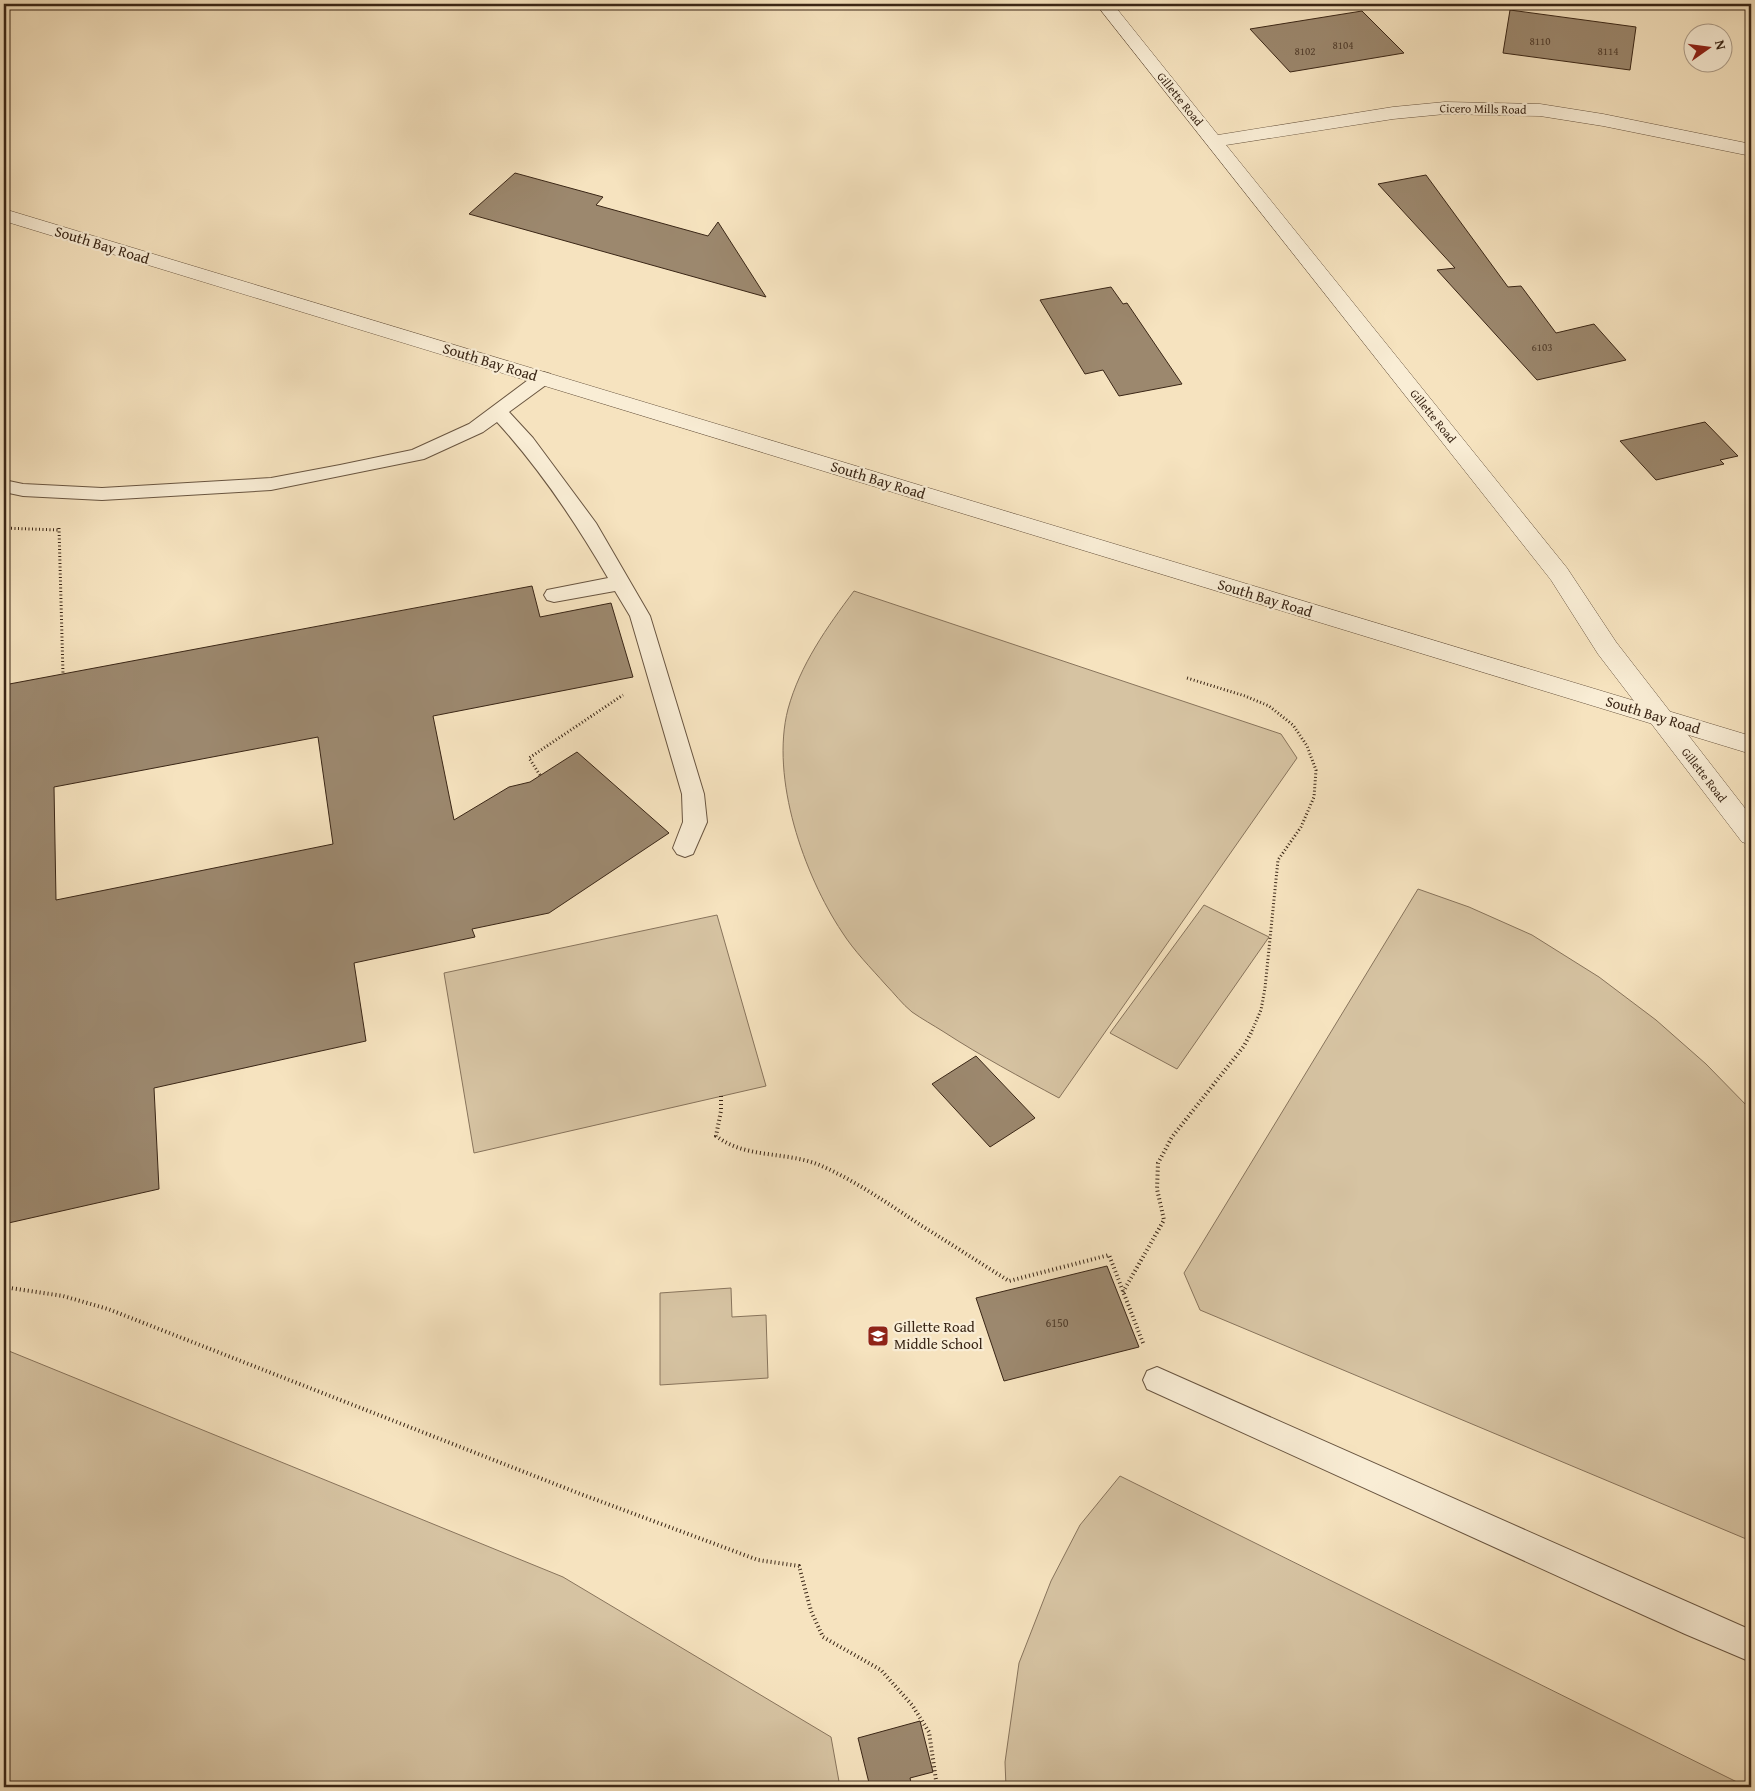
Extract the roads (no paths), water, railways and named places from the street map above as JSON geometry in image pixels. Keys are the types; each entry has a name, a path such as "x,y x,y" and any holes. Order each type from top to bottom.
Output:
{"street":[{"name":"Gillette Road","path":"1104,4 1559,574 1607,648 1751,835"},
{"name":"Cicero Mills Road","path":"1214,141 1393,113 1445,108 1540,110 1603,120 1751,150"},
{"name":"South Bay Road","path":"4,215 1751,745"}],"lane":[{"path":"4,486 23,490 102,494 271,484 417,455 476,428 543,378"},
{"path":"498,412 526,442 589,528 640,616 693,794 695,822 685,848"},
{"path":"554,595 622,583"},
{"path":"1157,1380 1678,1615 1751,1646"}],"place":[{"name":"Gillette Road Middle School","path":"878,1336"}]}
